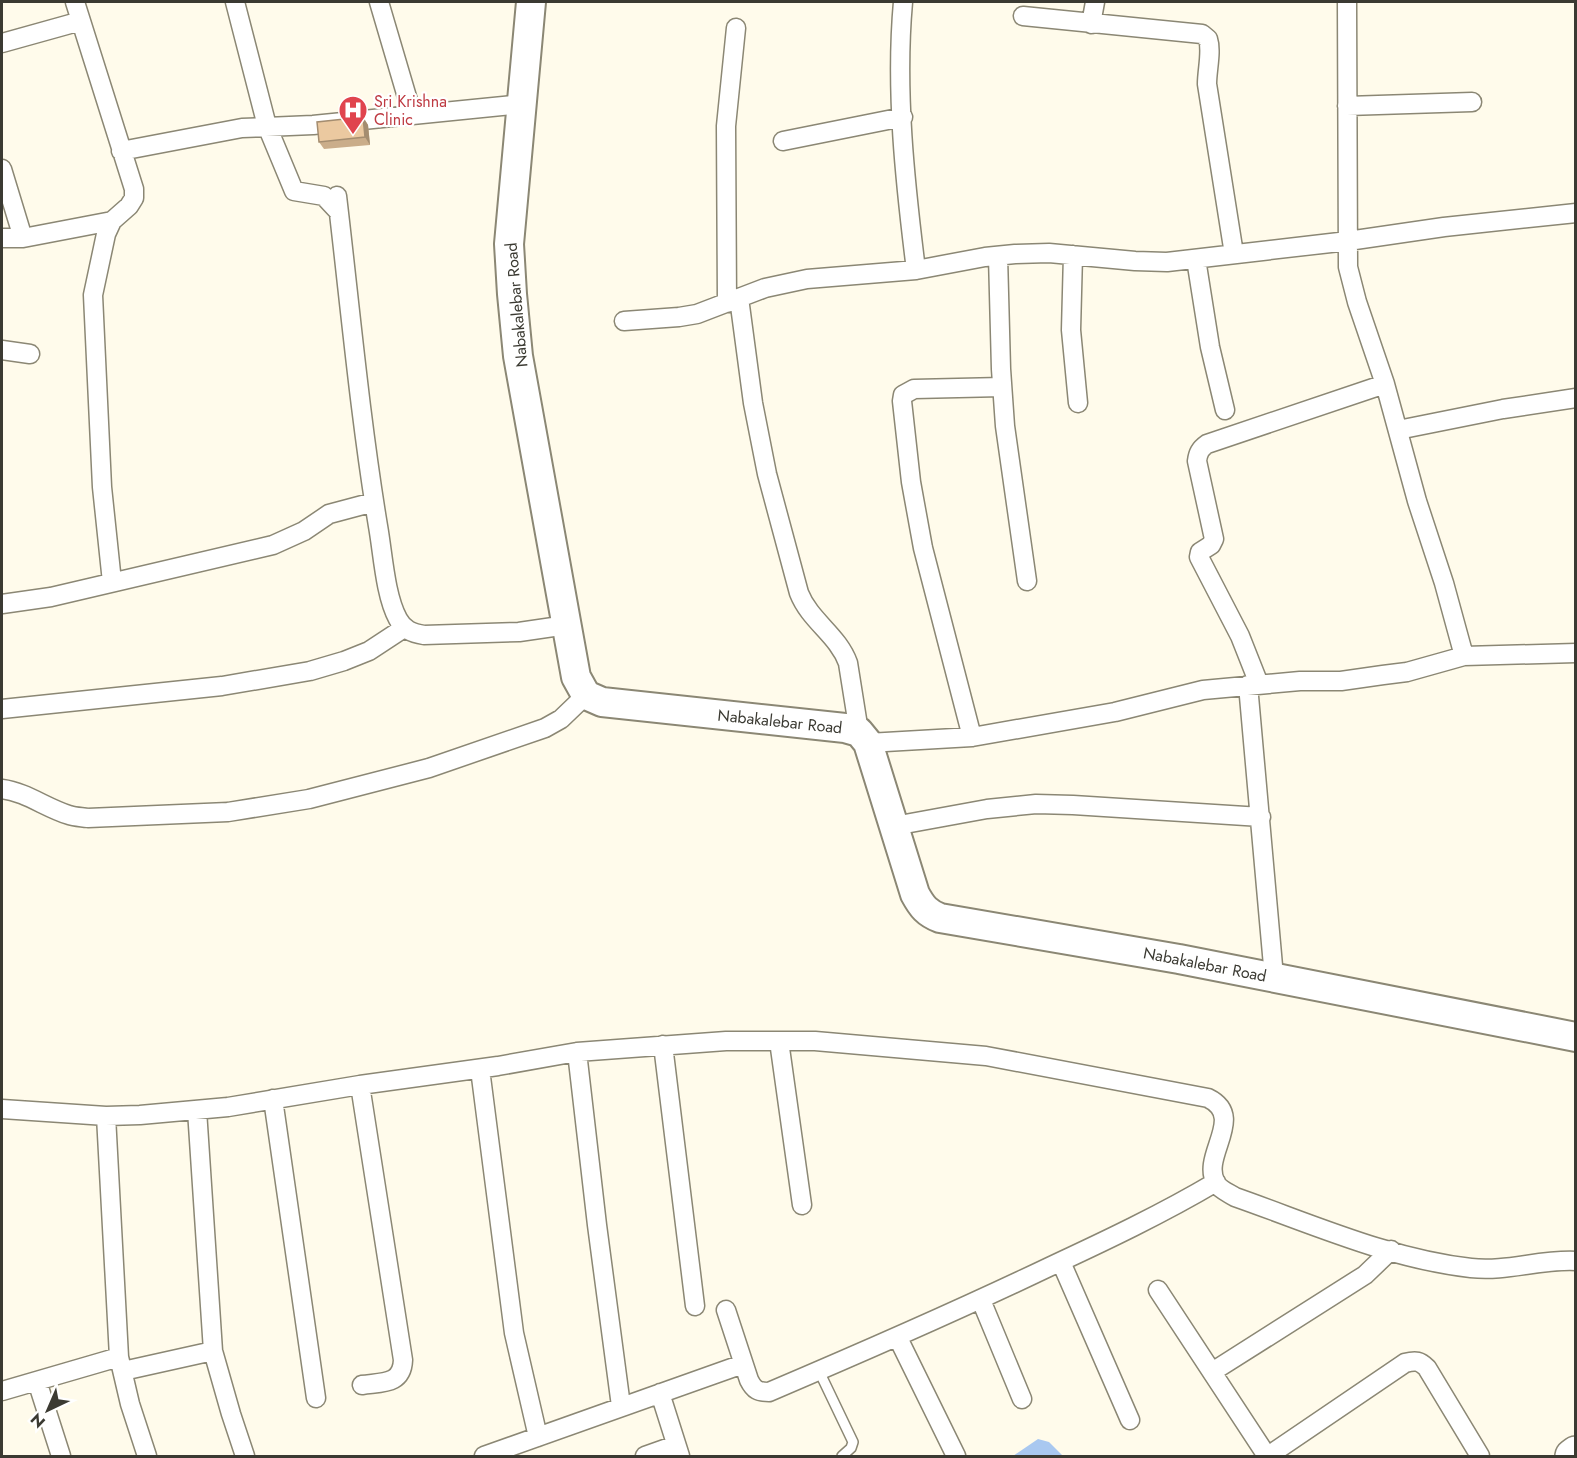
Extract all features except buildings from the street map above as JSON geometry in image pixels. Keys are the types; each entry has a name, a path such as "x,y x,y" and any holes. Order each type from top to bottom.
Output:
{"main road":[{"name":"Nabakalebar Road","path":"531,2 509,244 512,294 518,356 576,677 586,695 602,702 845,728 863,737 915,894 922,907 930,914 940,918 1179,958 1575,1037"}],"street":[{"path":"75,2 134,189 134,198 129,206 112,221 106,234 93,295 102,487 112,582"},
{"path":"235,2 267,126 294,191 324,196 337,203 374,502 389,593 397,618 404,628 412,633 424,635 519,632 567,625"},
{"path":"379,2 412,114"},
{"path":"903,2 900,65 908,203 916,270"},
{"path":"1091,24 1095,2"},
{"path":"1347,2 1348,267 1357,302 1385,384 1464,656"},
{"path":"1023,16 1202,34 1208,39 1210,45 1207,84 1234,254"},
{"path":"2,43 81,21"},
{"path":"736,28 726,126 725,208 733,300 761,444 799,593 808,610 844,653 863,737 972,737 1115,712 1203,690 1373,677 1407,672 1464,656 1575,653"},
{"path":"1347,106 1472,102"},
{"path":"121,151 212,132 522,104"},
{"path":"783,141 837,128 903,117"},
{"path":"2,169 23,238"},
{"path":"624,321 697,314 765,288 807,279 916,270 998,256 1048,253 1167,262 1575,213"},
{"path":"2,238 23,238 112,221"},
{"path":"1072,255 1071,330 1078,403"},
{"path":"998,256 1005,426 1027,581"},
{"path":"1196,259 1210,347 1225,410"},
{"path":"2,350 30,354"},
{"path":"1274,977 1261,817 1254,685 1240,636 1199,557 1200,552 1211,545 1214,539 1197,461 1198,454 1200,448 1207,444 1385,384"},
{"path":"972,737 923,549 911,482 902,402 903,395 914,389 1002,387"},
{"path":"1398,430 1503,409 1575,398"},
{"path":"2,603 51,597 273,545 298,535 329,514 374,502"},
{"path":"2,709 222,686 310,671 369,651 404,628"},
{"path":"2,789 33,798 70,816 88,818 228,812 286,803 429,768 545,728 561,719 586,695"},
{"path":"894,826 987,809 1036,804 1073,804 1261,817"},
{"path":"779,1041 802,1204"},
{"path":"2,1109 106,1116 197,1110 480,1069 577,1052 663,1045 815,1041 986,1056 1208,1098 1218,1103 1223,1113 1224,1123 1212,1170 1216,1182 1235,1197 1439,1264 1473,1269 1506,1269 1563,1260 1575,1261"},
{"path":"663,1045 695,1306"},
{"path":"577,1052 621,1406"},
{"path":"480,1069 514,1333 538,1437"},
{"path":"360,1085 403,1360 403,1370 398,1377 389,1381 362,1385"},
{"path":"273,1099 316,1398"},
{"path":"197,1110 213,1351 245,1456"},
{"path":"106,1116 121,1364 130,1404 147,1456"},
{"path":"726,1310 753,1388 761,1392 769,1392 898,1338 981,1300 1179,1204 1216,1182"},
{"path":"1212,1372 1365,1275 1391,1250"},
{"path":"1061,1262 1130,1420"},
{"path":"1158,1290 1268,1456 1406,1363 1414,1360 1421,1362 1427,1368 1480,1456"},
{"path":"981,1300 1022,1399"},
{"path":"898,1338 956,1456"},
{"path":"2,1391 37,1381 121,1364 213,1351"},
{"path":"484,1456 743,1364"},
{"path":"37,1381 61,1456"},
{"path":"645,1456 678,1450 660,1393"}],"lane":[{"path":"819,1371 853,1442 851,1448 842,1456"}],"water":[{"path":"1038,1439 1049,1442 1063,1456 1013,1456"}],"place":[{"name":"Sri Krishna Clinic","path":"353,136"}]}
